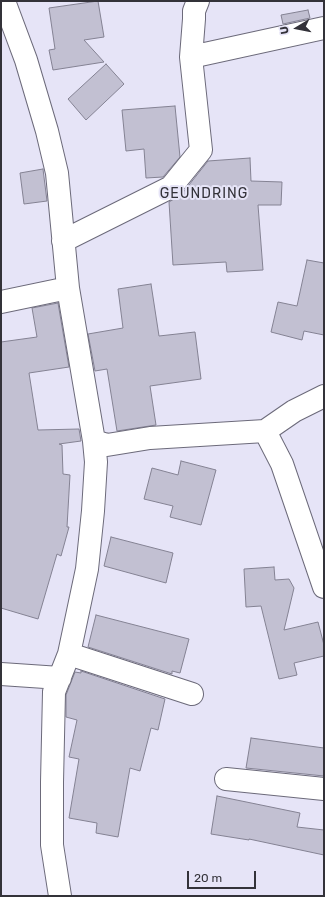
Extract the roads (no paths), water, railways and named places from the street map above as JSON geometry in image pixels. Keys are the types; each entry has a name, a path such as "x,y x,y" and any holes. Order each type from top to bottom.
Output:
{"street":[{"path":"4,1 26,60 49,138 57,173 68,288 94,442 96,462 87,569 69,654 54,692 52,845 60,896"},
{"path":"63,241 171,187 201,150 191,57 194,11 198,1"},
{"path":"191,57 324,28"},
{"path":"1,302 68,288"},
{"path":"94,442 107,445 150,438 265,431 294,411 324,396"},
{"path":"265,431 282,464 324,588"},
{"path":"69,654 192,694"},
{"path":"1,674 60,678"},
{"path":"226,779 324,789"}],"district":[{"name":"GEUNDRING","path":"204,194"}]}
